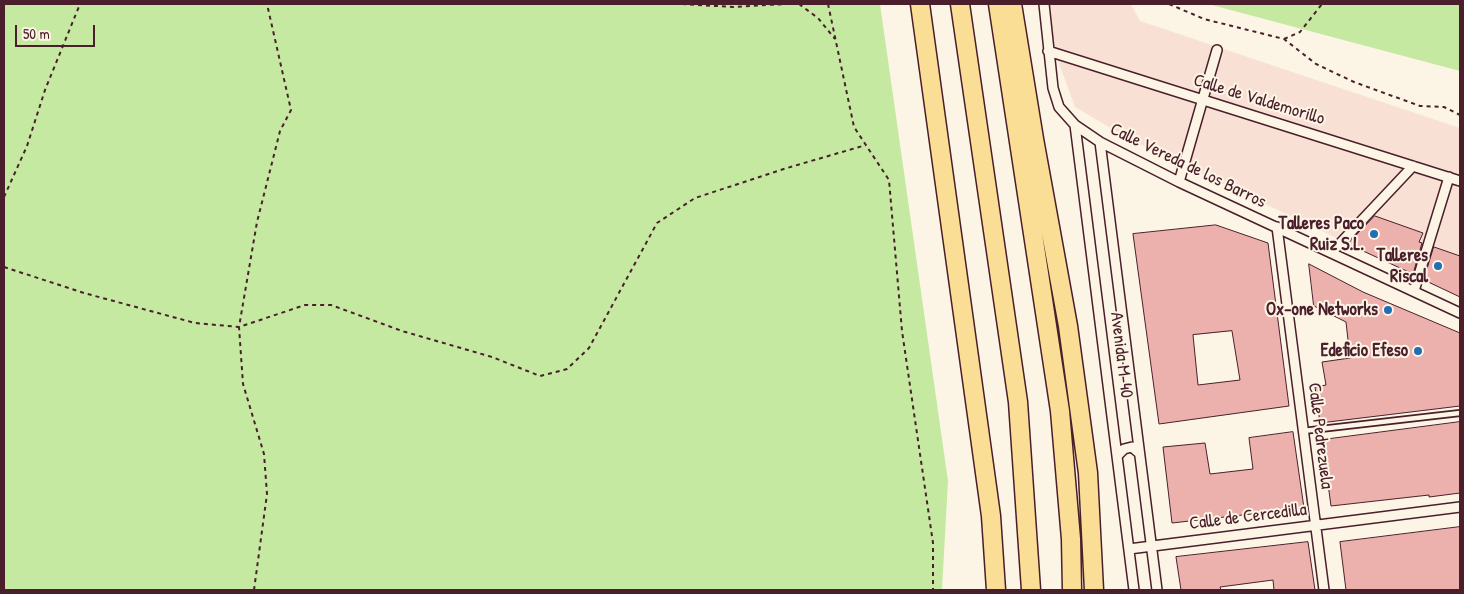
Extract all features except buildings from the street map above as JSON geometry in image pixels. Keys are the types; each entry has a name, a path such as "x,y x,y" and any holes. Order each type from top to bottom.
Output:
{"highway":[{"path":"920,4 991,516 995,588"},
{"path":"960,4 1018,402 1032,590"},
{"path":"998,4 1060,411 1071,538 1072,590"},
{"path":"1012,4 1068,326 1088,473 1093,539 1094,590"}],"street":[{"name":"Calle Vereda de los Barros","path":"1044,4 1053,88 1059,106 1075,125 1100,142 1179,182 1460,313"},
{"path":"1179,182 1217,50"},
{"name":"Calle de Valdemorillo","path":"1048,51 1460,180"},
{"name":"Avenida M-40","path":"1075,125 1134,590"},
{"name":"Avenida M-40","path":"1100,142 1157,590"},
{"path":"1332,252 1413,166"},
{"path":"1414,291 1450,177"},
{"name":"Calle Pedrezuela","path":"1277,227 1324,590"},
{"path":"1117,456 1124,450 1132,447 1139,454"},
{"name":"Calle de Cercedilla","path":"1129,549 1460,507"}],"lane":[{"path":"1303,432 1460,413"}],"path":[{"path":"4,197 27,146 45,90 80,4"},
{"path":"254,590 267,494 264,454 243,384 239,327 257,222 280,131 291,110 267,4"},
{"path":"682,4 733,7 785,4"},
{"path":"799,4 818,18 836,40"},
{"path":"828,4 854,127 889,180 902,331 933,543 932,590"},
{"path":"1169,4 1204,19 1284,39 1316,64 1354,82 1420,106 1444,107 1460,115"},
{"path":"1284,39 1300,32 1322,4"},
{"path":"4,267 84,293 195,323 239,327 305,305 331,305 402,332 492,358 540,376 567,369 589,348 657,223 695,198 866,145"},
{"path":"101,590 116,590"}],"shaded area":[{"path":"1050,4 1131,4 1140,21 1460,128 1460,297 1131,140 1075,107 1054,50"}],"green space":[{"path":"4,4 880,4 948,481 942,590 4,590"},
{"path":"1208,4 1460,4 1460,71"}],"place":[{"name":"Talleres Paco Ruiz S.L.","path":"1374,234"},
{"name":"Talleres Riscal","path":"1438,266"},
{"name":"Ox-one Networks","path":"1388,310"},
{"name":"Edeficio Efeso","path":"1418,351"}]}
